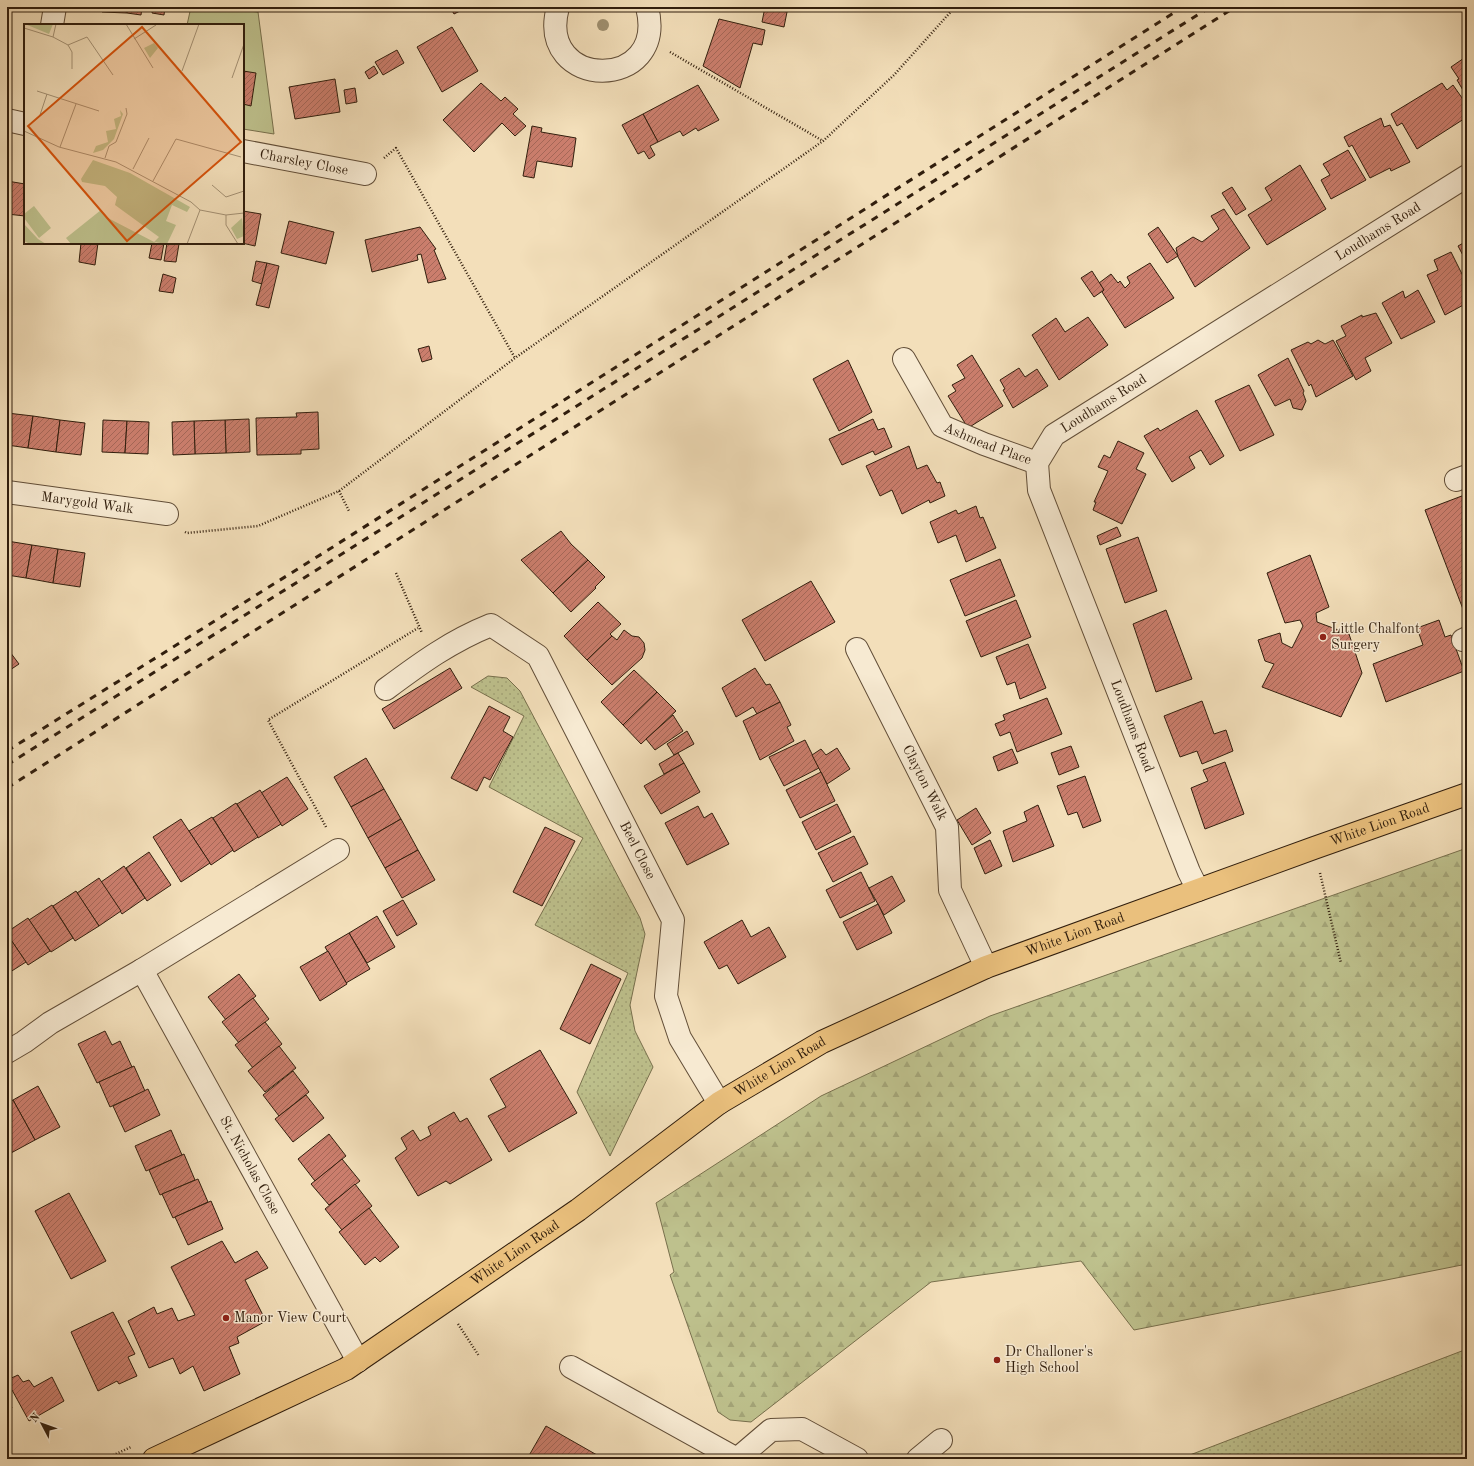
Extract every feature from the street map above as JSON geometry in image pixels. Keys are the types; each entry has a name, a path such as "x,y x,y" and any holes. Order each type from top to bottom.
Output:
{"main road":[{"name":"White Lion Road","path":"154,1459 346,1369 578,1210 719,1103 822,1042 986,967 1467,794"}],"street":[{"path":"52,24 55,7"},
{"path":"558,7 554,20 556,36 562,50 573,62 587,70 603,72 618,69 632,61 643,51 649,39 650,19 647,7"},
{"path":"7,120 24,124"},
{"name":"Charsley Close","path":"244,151 365,174"},
{"name":"Loudhams Road","path":"1198,890 1186,864 1039,490 1037,463 1054,435 1467,176"},
{"name":"Ashmead Place","path":"904,359 942,426 984,444 1037,463"},
{"name":"Marygold Walk","path":"7,492 167,514"},
{"name":"Beel Close","path":"386,688 434,654 472,633 491,625 538,656 673,920 666,996 680,1038 719,1103"},
{"name":"Clayton Walk","path":"857,649 947,827 950,890 986,967"},
{"path":"7,1052 24,1042 50,1023 142,970 338,850"},
{"name":"St. Nicholas Close","path":"142,970 358,1361"},
{"path":"571,1367 737,1459 771,1430 802,1429 857,1459"},
{"path":"918,1459 941,1440"}],"path":[{"path":"167,514 187,533 258,526 339,491 515,358 823,141 894,75 955,7"},
{"path":"649,39 823,141"},
{"path":"365,174 396,148 515,358"},
{"path":"339,491 349,510"},
{"path":"396,573 418,628 422,633"},
{"path":"338,850 268,720 418,628"},
{"path":"1314,848 1341,963"},
{"path":"443,1302 479,1356"}],"green space":[{"path":"191,7 209,7 258,12 274,134 244,129 244,24 187,24"},
{"path":"488,676 507,678 520,691 640,918 645,934 630,1005 635,1031 653,1067 610,1156 577,1092 628,973 535,925 583,838 489,787 524,716 471,687"},
{"path":"1467,848 1467,1264 1134,1330 1081,1261 931,1282 751,1422 730,1420 718,1412 670,1275 674,1272 656,1203 821,1096 990,1016"},
{"path":"1467,1349 1467,1459 1150,1459 1182,1458"}],"building":[{"path":"103,7 128,7 127,13 102,12"},
{"path":"128,7 142,7 141,15 127,13"},
{"path":"153,7 165,7 164,15 152,13"},
{"path":"450,7 468,7 454,14"},
{"path":"765,7 788,7 784,27 762,22"},
{"path":"719,19 765,30 762,45 753,43 740,88 703,66"},
{"path":"452,27 478,71 442,92 417,47"},
{"path":"397,50 404,63 383,75 375,62"},
{"path":"1467,56 1467,97 1457,80 1459,79 1451,67"},
{"path":"374,66 378,73 369,79 365,72"},
{"path":"244,71 256,73 251,106 244,104"},
{"path":"335,79 340,112 295,119 289,87"},
{"path":"481,83 501,101 505,97 518,109 513,114 526,126 515,136 502,123 474,152 443,120"},
{"path":"1442,83 1447,90 1453,85 1467,105 1467,117 1417,149 1402,123 1397,126 1391,114"},
{"path":"698,85 719,120 698,131 696,128 683,136 680,131 658,142 643,114"},
{"path":"355,88 357,102 346,104 344,90"},
{"path":"643,114 658,142 650,146 655,155 649,159 644,151 638,154 622,125"},
{"path":"1381,118 1384,127 1390,125 1410,162 1391,171 1390,168 1370,178 1352,145 1349,147 1344,137"},
{"path":"532,126 542,128 541,132 576,138 572,167 537,161 534,178 523,176"},
{"path":"1348,150 1366,180 1331,199 1321,180 1330,175 1323,164"},
{"path":"1300,165 1326,209 1267,245 1248,215 1272,200 1265,188"},
{"path":"7,181 24,184 24,216 7,214"},
{"path":"1232,187 1246,209 1236,215 1222,193"},
{"path":"1224,209 1250,248 1195,287 1178,257 1176,248 1193,237 1202,242 1219,229 1211,216"},
{"path":"244,211 261,214 255,246 244,243"},
{"path":"289,221 334,232 326,264 281,253"},
{"path":"420,227 436,249 434,250 446,279 428,283 421,254 417,255 418,260 372,272 365,240"},
{"path":"1158,227 1178,256 1167,263 1148,234"},
{"path":"1467,241 1467,263 1458,246"},
{"path":"81,244 98,244 95,265 79,262"},
{"path":"152,244 164,244 161,260 149,258"},
{"path":"167,244 179,244 176,262 164,261"},
{"path":"1451,252 1467,284 1467,303 1445,315 1427,275 1438,270 1434,260"},
{"path":"256,261 267,263 262,284 252,281"},
{"path":"267,263 279,266 269,308 256,305"},
{"path":"1150,263 1174,298 1125,328 1102,292 1104,290 1099,283 1111,274 1118,283 1120,281 1125,288 1130,283 1127,277"},
{"path":"1092,271 1104,290 1094,297 1081,278"},
{"path":"163,274 176,278 173,293 159,291"},
{"path":"1418,290 1435,322 1401,339 1382,303 1403,291 1405,298"},
{"path":"1376,313 1392,343 1365,358 1371,371 1356,380 1336,341 1346,336 1341,326 1362,315 1362,317"},
{"path":"1088,317 1108,345 1059,380 1032,335 1056,318 1065,332"},
{"path":"1318,340 1325,344 1333,340 1353,376 1316,397 1311,384 1309,386 1291,350 1308,342 1311,344"},
{"path":"429,346 432,359 422,362 418,349"},
{"path":"972,355 1003,406 968,428 948,396 956,391 952,385 965,378 957,365"},
{"path":"1288,358 1304,391 1303,393 1306,401 1302,410 1293,408 1290,399 1275,406 1258,375"},
{"path":"848,360 872,412 839,431 813,379"},
{"path":"1019,368 1025,377 1037,369 1048,386 1013,408 1003,390 1005,389 1000,380"},
{"path":"1249,385 1274,435 1240,451 1215,401"},
{"path":"1197,410 1224,456 1210,465 1201,450 1189,457 1195,468 1172,482 1144,436 1158,428 1160,431"},
{"path":"318,412 319,449 301,450 301,454 257,455 256,418 297,417 296,413"},
{"path":"7,413 33,416 28,448 7,445"},
{"path":"33,416 60,420 56,452 28,448"},
{"path":"249,419 250,452 226,453 225,420"},
{"path":"873,419 878,430 884,428 892,447 875,455 873,451 842,465 829,439"},
{"path":"60,420 85,423 81,455 56,452"},
{"path":"103,420 127,421 125,453 102,452"},
{"path":"225,420 226,453 195,454 194,421"},
{"path":"127,421 149,422 148,454 125,453"},
{"path":"194,421 195,454 173,455 172,422"},
{"path":"1118,441 1144,453 1136,469 1146,474 1122,524 1093,510 1096,502 1094,502 1108,471 1098,467 1104,455 1110,458"},
{"path":"909,446 917,469 927,465 937,483 940,482 945,496 930,503 929,500 902,514 892,490 880,496 866,466"},
{"path":"1467,494 1467,617 1466,617 1425,510"},
{"path":"976,506 980,518 983,517 996,548 966,562 956,535 938,543 930,522 956,510 958,514"},
{"path":"1117,527 1121,536 1100,545 1097,536"},
{"path":"561,531 571,544 588,560 553,593 521,560"},
{"path":"1138,537 1157,591 1125,603 1106,549"},
{"path":"7,541 32,545 26,578 7,575"},
{"path":"32,545 58,549 53,583 26,578"},
{"path":"58,549 85,553 80,587 53,583"},
{"name":"Little Chalfont Surgery","path":"1310,555 1329,607 1316,613 1317,622 1349,634 1362,673 1341,717 1262,687 1274,664 1265,661 1258,640 1280,633 1282,643 1292,648 1303,626 1300,620 1285,623 1267,573"},
{"path":"1000,559 1015,596 965,616 950,580"},
{"path":"588,560 605,577 595,587 596,588 571,612 553,593"},
{"path":"811,581 835,622 765,661 742,620"},
{"path":"1016,600 1031,637 981,657 966,621"},
{"path":"598,602 621,624 610,634 612,636 587,660 564,636"},
{"path":"1166,610 1192,679 1156,692 1133,624"},
{"path":"1439,620 1445,637 1451,635 1464,671 1386,702 1373,664 1423,645 1417,628"},
{"path":"624,630 632,636 639,637 644,643 645,650 642,658 612,685 587,660 612,636 617,640"},
{"path":"1028,644 1046,688 1020,699 1015,682 1007,685 996,657"},
{"path":"7,648 19,664 7,672"},
{"path":"450,668 462,688 394,729 382,709"},
{"path":"755,668 766,685 770,684 780,702 757,714 753,707 736,717 722,688"},
{"path":"634,670 657,692 623,725 601,702"},
{"path":"657,692 676,711 641,744 623,725"},
{"path":"1047,698 1062,734 1017,752 1010,732 1000,736 995,724 1005,720 1003,715"},
{"path":"1202,701 1214,734 1226,730 1233,751 1202,764 1197,751 1180,757 1164,716"},
{"path":"780,702 791,725 787,727 794,741 760,760 743,721"},
{"path":"489,706 510,717 503,731 513,737 490,780 484,777 477,791 451,778"},
{"path":"673,715 683,731 655,750 646,739"},
{"path":"687,731 694,744 674,755 667,744"},
{"path":"805,740 819,768 784,786 769,757"},
{"path":"1071,746 1079,767 1059,775 1051,753"},
{"path":"837,748 850,769 827,784 812,755 821,749 826,755"},
{"path":"1012,749 1018,763 998,771 993,757"},
{"path":"678,753 684,763 664,774 659,764"},
{"path":"366,758 384,789 351,807 334,777"},
{"path":"1225,762 1244,814 1205,829 1191,788 1208,781 1203,770"},
{"path":"684,763 700,792 661,814 644,786"},
{"path":"821,772 835,801 800,818 786,790"},
{"path":"1085,776 1101,821 1083,828 1077,812 1068,815 1057,786"},
{"path":"287,777 308,809 282,826 261,793"},
{"path":"384,789 401,819 368,838 351,807"},
{"path":"260,790 281,824 258,838 237,804"},
{"path":"236,803 258,837 234,852 213,818"},
{"path":"837,804 851,832 816,850 802,822"},
{"path":"1038,805 1054,846 1013,862 1003,831 1027,821 1024,812"},
{"path":"698,806 704,818 712,813 729,844 687,865 665,823"},
{"path":"976,808 991,833 972,845 957,820"},
{"path":"212,817 233,850 211,865 189,831"},
{"path":"181,819 210,863 181,882 153,837"},
{"path":"401,819 418,850 385,868 368,838"},
{"path":"545,827 575,841 542,906 513,892"},
{"path":"854,836 868,864 833,882 818,853"},
{"path":"990,840 1002,866 985,874 974,848"},
{"path":"418,850 435,880 402,898 385,868"},
{"path":"149,852 171,885 147,901 126,868"},
{"path":"124,866 145,898 122,914 101,882"},
{"path":"861,872 875,901 840,918 826,890"},
{"path":"892,876 905,901 884,915 869,888"},
{"path":"99,878 121,911 99,926 77,893"},
{"path":"76,891 99,926 75,941 53,906"},
{"path":"403,900 417,924 397,936 383,911"},
{"path":"878,904 892,933 857,950 843,922"},
{"path":"52,905 73,938 51,952 29,920"},
{"path":"377,916 395,947 367,963 349,933"},
{"path":"28,918 50,951 28,965 7,932"},
{"path":"742,920 751,937 769,927 786,957 738,984 727,965 719,969 704,942"},
{"path":"349,933 370,969 346,983 325,947"},
{"path":"7,934 26,962 7,974"},
{"path":"328,951 347,984 320,1001 300,967"},
{"path":"591,964 621,979 590,1044 560,1029"},
{"path":"239,974 256,996 226,1020 208,997"},
{"path":"253,998 269,1019 239,1043 222,1022"},
{"path":"265,1022 282,1044 253,1068 235,1045"},
{"path":"105,1031 112,1045 120,1041 132,1067 97,1083 78,1044"},
{"path":"279,1046 296,1068 265,1092 248,1071"},
{"path":"540,1050 577,1113 509,1152 488,1116 506,1107 490,1079"},
{"path":"134,1066 145,1091 110,1107 99,1082"},
{"path":"293,1071 309,1092 279,1116 263,1095"},
{"path":"38,1086 60,1127 35,1140 13,1100"},
{"path":"148,1089 160,1115 125,1132 113,1106"},
{"path":"306,1095 324,1118 293,1142 275,1119"},
{"path":"13,1100 35,1140 11,1153 7,1147 7,1103"},
{"path":"454,1112 460,1122 467,1118 492,1160 450,1184 446,1181 418,1196 395,1158 407,1149 401,1138 413,1130 420,1141 431,1135 428,1127"},
{"path":"171,1130 182,1155 146,1171 135,1146"},
{"path":"329,1134 346,1156 315,1181 298,1159"},
{"path":"7,1147 11,1153 7,1155"},
{"path":"184,1154 195,1180 160,1195 149,1170"},
{"path":"342,1159 360,1181 329,1205 311,1184"},
{"path":"198,1179 208,1202 173,1218 162,1194"},
{"path":"355,1184 372,1206 342,1230 325,1209"},
{"path":"69,1193 106,1261 71,1279 35,1211"},
{"path":"211,1201 223,1229 188,1245 175,1217"},
{"path":"369,1208 399,1247 380,1262 375,1257 365,1265 339,1232"},
{"name":"Manor View Court","path":"222,1241 235,1263 257,1251 268,1268 245,1280 266,1321 237,1337 239,1343 229,1347 240,1374 204,1391 193,1366 180,1374 173,1358 149,1368 128,1321 154,1307 157,1314 172,1308 178,1321 195,1315 171,1267"},
{"path":"113,1312 135,1354 128,1357 137,1376 119,1384 117,1381 98,1391 71,1332"},
{"path":"18,1375 23,1382 29,1380 34,1387 52,1377 64,1401 29,1421 12,1390 8,1391 7,1389 7,1380"},
{"path":"7,1397 12,1408 7,1411"},
{"path":"546,1426 604,1459 527,1459"},
{"path":"754,1452 766,1459 750,1459"}],"railway":[{"path":"7,751 328,550 1183,7"},
{"path":"7,765 1210,7"},
{"path":"7,788 1235,7"}],"place":[{"name":"Little Chalfont Surgery","path":"1323,637"},
{"name":"Manor View Court","path":"226,1318"},
{"name":"Dr Challoner's High School","path":"997,1360"}]}
